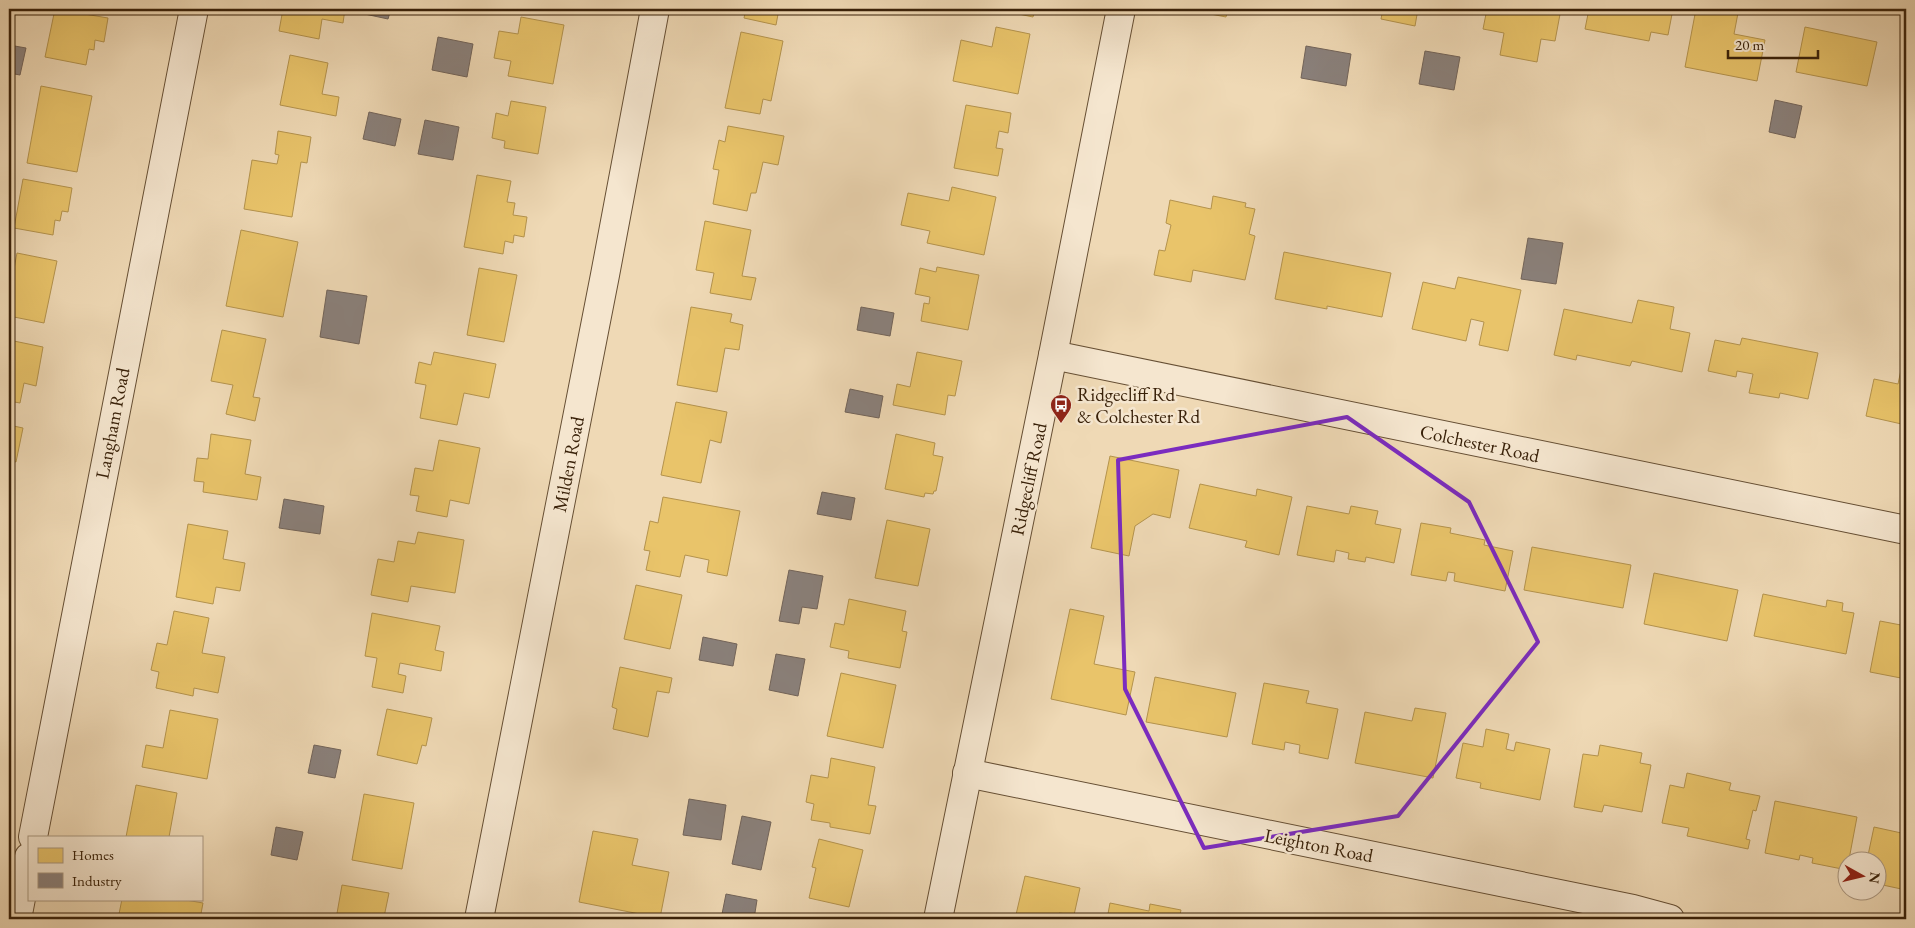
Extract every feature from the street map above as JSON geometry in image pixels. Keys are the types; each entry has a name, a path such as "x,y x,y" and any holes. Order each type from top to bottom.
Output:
{"street":[{"name":"Langham Road","path":"32,836 194,9"},
{"name":"Milden Road","path":"479,919 655,9"},
{"name":"Ridgecliff Road","path":"938,919 1053,355 1121,9"},
{"name":"Colchester Road","path":"1053,355 1906,530"},
{"name":"Leighton Road","path":"967,773 1633,909 1670,919"},
{"path":"17,919 28,861"}],"highlighted area":[{"path":"1347,417 1469,502 1538,642 1398,816 1204,848 1125,689 1118,460"}],"building: Homes":[{"path":"55,9 108,18 104,42 95,40 94,50 89,49 86,65 45,57"},
{"path":"283,9 345,9 343,23 322,19 319,39 279,31"},
{"path":"746,9 779,9 776,25 744,18"},
{"path":"995,9 1035,9 1033,17"},
{"path":"1195,9 1228,9 1226,17 1195,11"},
{"path":"1383,9 1418,9 1415,26 1381,19"},
{"path":"1487,9 1561,9 1555,41 1541,39 1537,62 1500,55 1504,33 1483,29"},
{"path":"1589,9 1673,9 1668,35 1651,32 1649,41 1585,29"},
{"path":"1696,9 1715,9 1738,13 1734,34 1765,40 1757,81 1685,67"},
{"path":"521,17 564,25 553,84 508,76 511,61 494,58 499,31 518,34"},
{"path":"996,27 1030,34 1018,94 953,81 961,40 992,47"},
{"path":"1805,27 1877,42 1867,86 1796,72"},
{"path":"741,32 783,41 771,101 763,99 760,114 725,108"},
{"path":"290,55 328,63 322,94 339,97 336,116 280,105"},
{"path":"41,86 92,96 77,172 27,163"},
{"path":"511,101 546,107 538,154 504,148 505,141 492,138 496,113 508,116"},
{"path":"966,105 1011,113 1008,133 999,131 996,148 1003,149 998,176 954,168"},
{"path":"728,126 784,136 778,165 763,162 756,193 751,193 747,211 713,204 719,170 713,169 719,140 725,142"},
{"path":"278,131 311,137 307,163 301,162 292,217 244,209 252,160 277,164 279,155 275,154"},
{"path":"477,175 511,181 507,202 515,203 513,215 527,217 524,237 514,235 513,243 505,241 503,254 464,247"},
{"path":"23,179 72,188 68,212 62,211 60,221 55,220 53,235 14,228"},
{"path":"952,187 996,197 984,255 927,243 930,231 901,225 908,193 949,201"},
{"path":"1213,196 1246,203 1245,207 1255,209 1249,234 1255,236 1245,280 1193,270 1191,282 1154,275 1159,250 1165,251 1171,225 1166,223 1170,200 1211,209"},
{"path":"705,221 751,230 742,276 756,278 751,300 710,293 714,273 696,270"},
{"path":"241,230 298,242 283,317 226,306"},
{"path":"1284,252 1391,273 1382,317 1327,306 1327,309 1275,299"},
{"path":"17,253 57,261 44,323 9,316 9,295"},
{"path":"937,267 979,275 968,330 921,321 924,303 929,304 930,297 915,294 920,268 936,272"},
{"path":"479,268 517,275 504,342 467,335"},
{"path":"1458,277 1521,290 1508,351 1479,345 1484,322 1471,319 1466,341 1412,329 1423,282 1455,289"},
{"path":"1638,300 1674,307 1670,329 1690,333 1682,372 1632,361 1630,366 1577,355 1576,360 1554,355 1564,309 1632,323"},
{"path":"691,307 732,314 730,322 743,325 739,350 725,348 717,392 677,385"},
{"path":"222,330 266,339 253,397 260,398 255,421 226,414 233,385 211,381"},
{"path":"1742,338 1818,353 1808,399 1780,393 1779,398 1749,393 1753,374 1737,371 1736,377 1708,371 1715,340 1740,345"},
{"path":"9,340 43,347 36,386 24,383 20,403 9,401"},
{"path":"434,352 496,364 489,398 464,393 457,425 420,418 426,385 415,383 419,362 431,365"},
{"path":"917,352 962,361 955,396 948,395 945,415 893,405 897,384 910,387"},
{"path":"1901,370 1906,371 1906,425 1866,416 1874,379 1898,384"},
{"path":"676,402 727,412 721,443 710,440 701,483 661,475"},
{"path":"9,425 23,428 16,462 9,460"},
{"path":"211,434 251,440 245,474 261,477 257,500 203,492 204,482 194,481 197,458 208,459"},
{"path":"896,434 935,443 933,455 943,457 936,491 933,494 925,493 924,497 885,489"},
{"path":"439,440 480,448 469,504 450,500 447,517 416,511 419,496 410,495 415,468 433,471"},
{"path":"1110,456 1179,470 1170,518 1153,514 1135,526 1129,556 1091,548"},
{"path":"1200,484 1256,496 1257,489 1292,497 1279,555 1245,547 1247,541 1189,528"},
{"path":"663,497 740,511 727,576 707,572 709,560 685,555 680,577 646,570 650,551 644,550 650,521 658,523"},
{"path":"1307,506 1349,514 1351,506 1378,511 1375,524 1401,529 1394,563 1366,557 1365,562 1348,559 1349,553 1336,550 1334,562 1297,555"},
{"path":"887,520 930,529 918,586 875,578"},
{"path":"1421,523 1451,528 1450,533 1485,540 1484,545 1513,551 1505,591 1454,581 1455,573 1448,572 1446,581 1411,575"},
{"path":"188,524 228,531 223,559 245,563 240,591 216,587 213,604 176,597"},
{"path":"418,532 464,540 455,593 411,586 408,602 371,595 378,559 394,562 398,541 415,544"},
{"path":"1532,547 1631,565 1623,608 1524,590"},
{"path":"1654,573 1738,590 1727,641 1644,624"},
{"path":"636,585 682,595 670,649 624,639"},
{"path":"1763,594 1826,607 1827,600 1843,603 1842,611 1854,613 1846,654 1754,636"},
{"path":"849,599 906,611 902,631 907,632 900,668 848,658 849,651 830,647 835,623 844,625"},
{"path":"1070,609 1104,616 1094,664 1135,672 1126,715 1051,699"},
{"path":"174,611 209,618 202,653 225,657 218,693 194,688 193,696 156,688 159,672 151,670 157,643 167,645"},
{"path":"372,613 440,626 435,650 444,652 441,671 400,663 398,674 406,676 403,693 372,687 377,658 365,656"},
{"path":"1880,621 1906,626 1906,679 1870,672"},
{"path":"620,667 672,678 669,693 657,691 648,737 613,729 617,709 612,707"},
{"path":"841,673 896,685 883,748 827,736"},
{"path":"1155,677 1236,693 1227,737 1146,722"},
{"path":"1264,683 1309,691 1306,703 1338,709 1328,759 1299,753 1300,745 1285,742 1284,750 1252,744"},
{"path":"1415,708 1446,713 1433,778 1355,763 1365,712 1412,721"},
{"path":"387,709 432,718 426,746 422,745 417,764 377,755"},
{"path":"170,710 218,719 207,779 142,767 146,745 163,748"},
{"path":"1486,729 1509,734 1506,749 1514,751 1516,742 1550,749 1540,800 1480,788 1481,783 1456,778 1463,743 1483,747"},
{"path":"1600,745 1642,753 1640,763 1651,765 1642,812 1604,805 1602,812 1574,807 1583,754 1598,756"},
{"path":"831,758 875,767 868,805 876,806 870,834 830,827 830,823 811,820 814,804 806,802 811,775 828,778"},
{"path":"1687,773 1731,783 1729,790 1760,796 1756,811 1753,810 1746,839 1750,840 1748,849 1687,836 1689,828 1662,823 1670,785 1684,788"},
{"path":"136,785 177,793 169,836 126,836"},
{"path":"364,794 414,803 402,869 352,860"},
{"path":"1775,801 1857,817 1851,850 1838,850 1838,868 1812,863 1813,858 1800,855 1799,860 1765,853"},
{"path":"1874,827 1906,834 1906,890 1888,886 1888,850 1869,850"},
{"path":"593,831 638,839 632,865 669,872 660,918 579,902"},
{"path":"819,839 863,850 849,907 809,898 816,868 812,867"},
{"path":"1025,876 1080,888 1074,915 1059,913 1058,919 1015,919"},
{"path":"342,885 389,893 384,917 389,919 336,919"},
{"path":"122,900 186,900 203,903 200,919 118,919"},
{"path":"1110,903 1149,911 1150,904 1181,910 1179,919 1107,919"}],"building: Industry":[{"path":"361,9 391,9 388,19 360,13"},
{"path":"438,37 473,44 467,77 432,70"},
{"path":"9,45 26,48 20,75 9,73"},
{"path":"1306,46 1351,54 1346,86 1301,78"},
{"path":"1425,51 1460,57 1454,90 1419,84"},
{"path":"1775,100 1802,106 1795,138 1769,132"},
{"path":"369,112 401,119 395,146 363,139"},
{"path":"425,120 459,127 453,160 418,154"},
{"path":"1528,238 1563,243 1556,284 1521,279"},
{"path":"327,290 367,296 359,344 320,337"},
{"path":"861,307 894,313 890,336 857,330"},
{"path":"850,389 883,396 879,418 845,412"},
{"path":"822,492 855,498 851,520 817,514"},
{"path":"284,499 324,506 320,534 279,528"},
{"path":"789,570 823,576 817,609 802,607 799,624 779,621"},
{"path":"703,637 737,644 733,666 699,660"},
{"path":"776,654 805,659 798,696 769,690"},
{"path":"314,745 341,750 335,778 308,773"},
{"path":"689,799 726,805 721,840 683,835"},
{"path":"742,816 771,822 761,870 732,864"},
{"path":"276,827 303,832 297,860 271,855"},
{"path":"726,894 757,900 754,919 721,919"}],"place":[{"name":"Ridgecliff Rd & Colchester Rd","path":"1061,424"}]}
